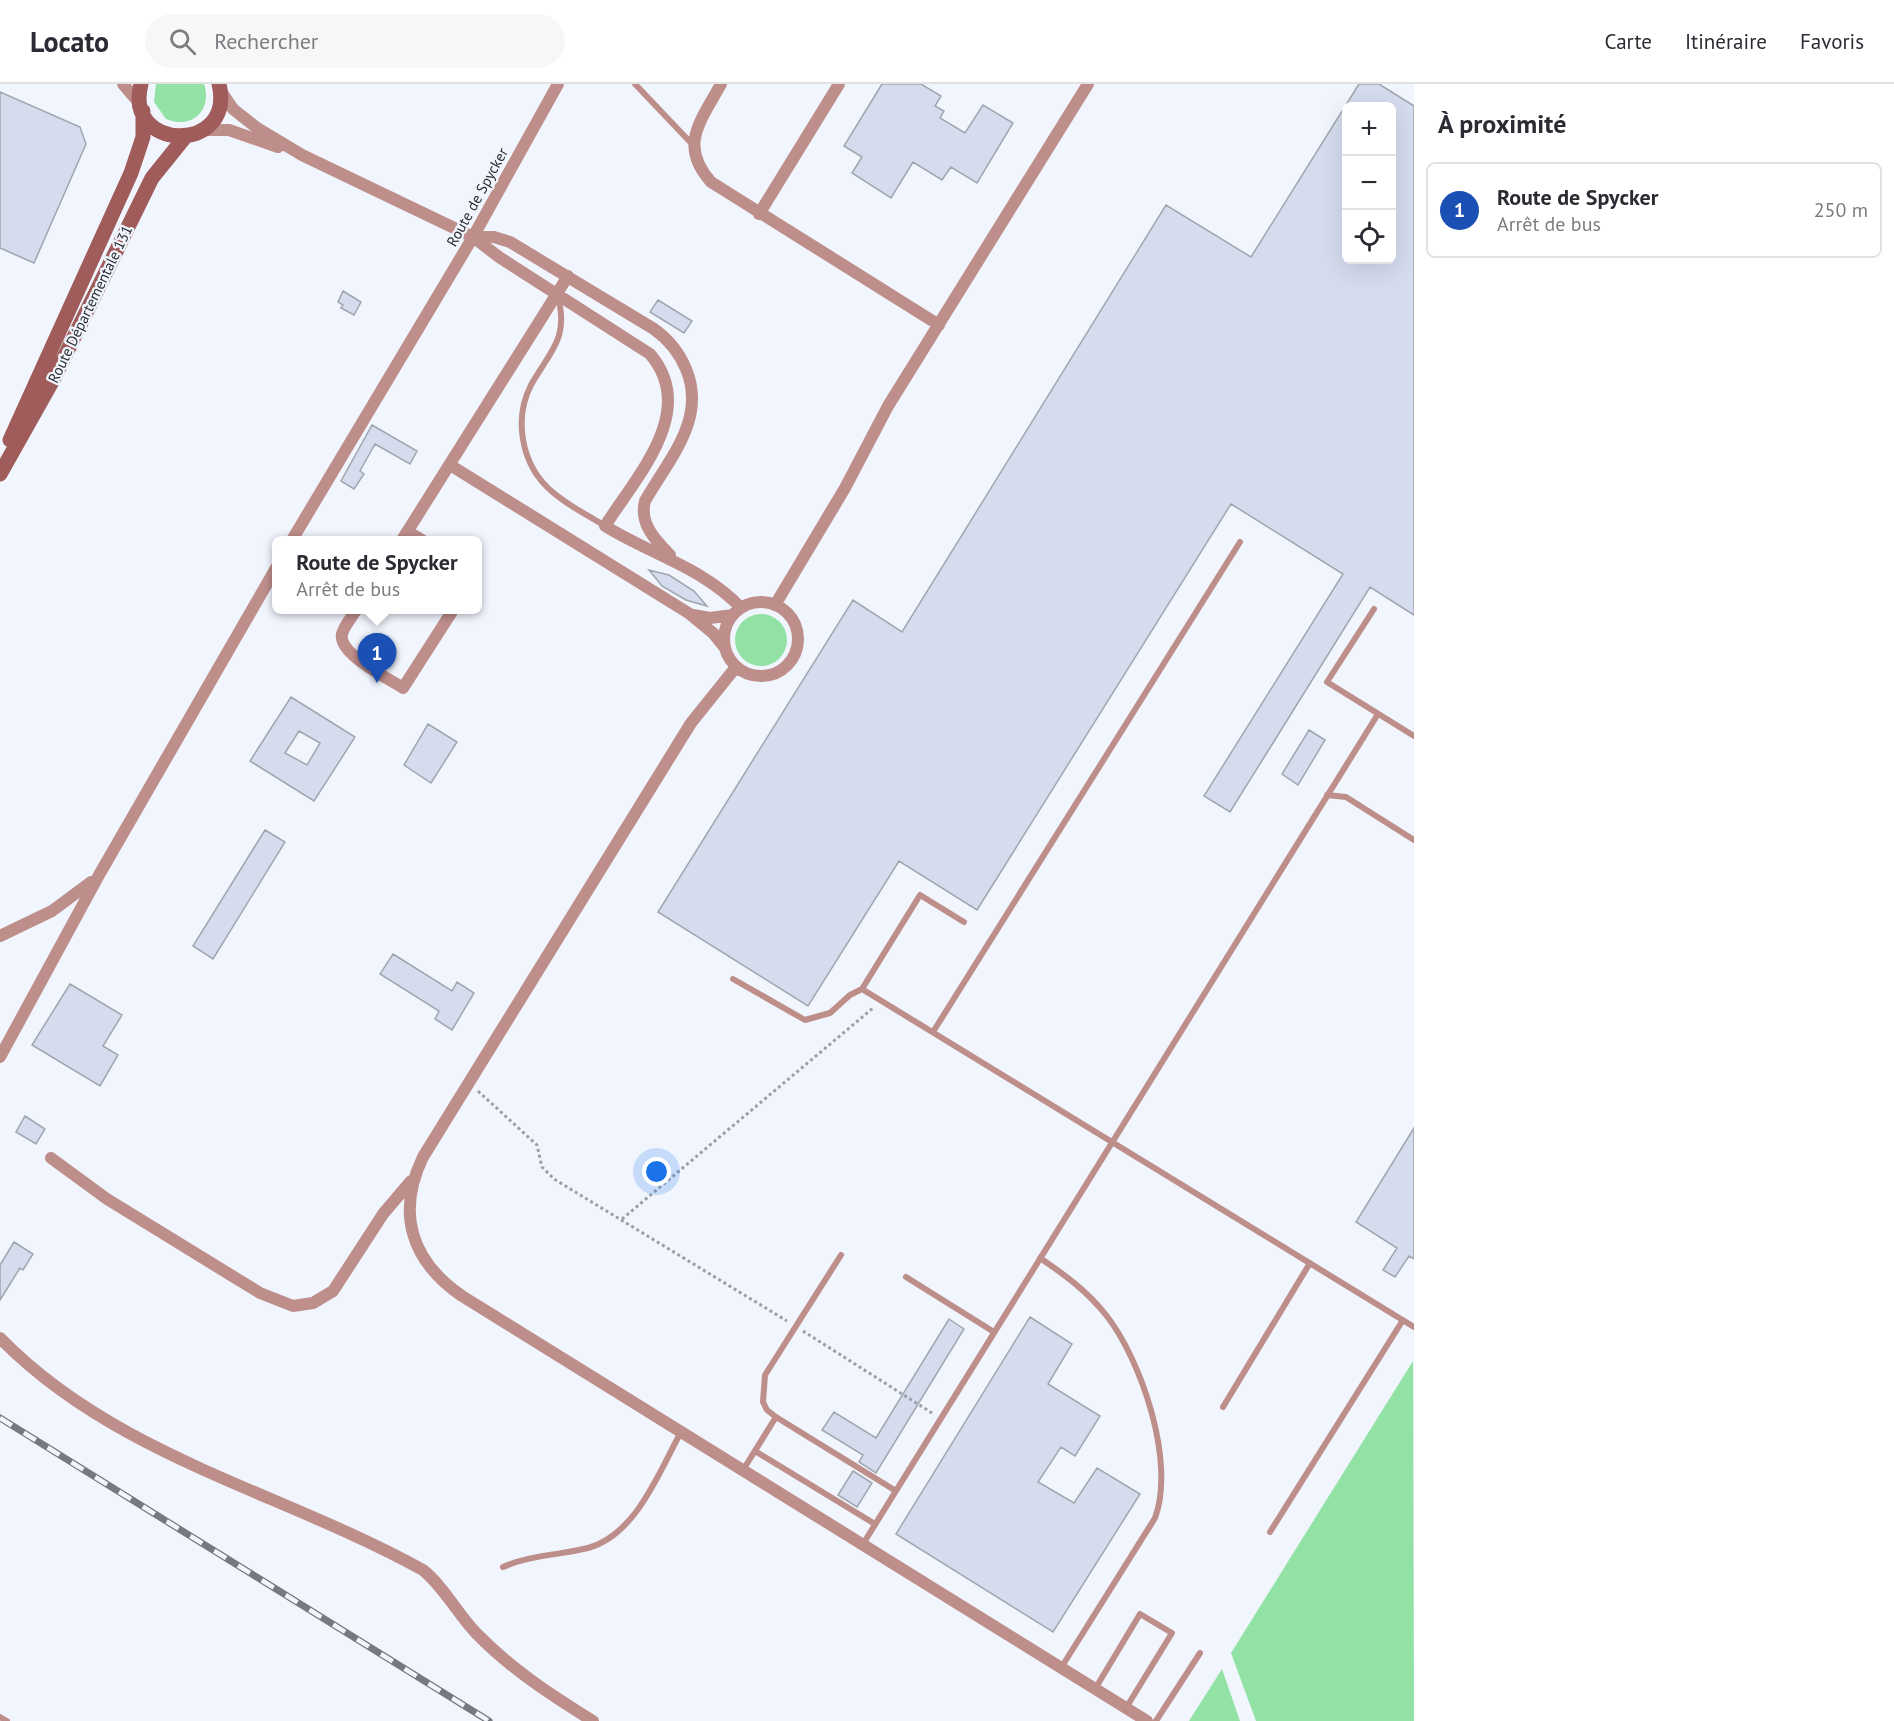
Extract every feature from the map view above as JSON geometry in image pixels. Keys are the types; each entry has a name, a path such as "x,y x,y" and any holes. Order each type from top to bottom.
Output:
{"main road":[{"name":"Route Départementale 131","path":"0,462 131,173 143,137 141,84"},
{"path":"141,108 149,123 159,131 185,137 202,130 217,113 219,87"},
{"name":"Route Départementale 131","path":"0,474 54,378 152,178 168,154 185,137"}],"street":[{"path":"123,84 141,108"},
{"name":"Route de Spycker","path":"294,536 473,237 558,84"},
{"path":"721,84 698,127 693,145 697,163 711,182 939,324"},
{"path":"759,214 839,84"},
{"path":"775,605 845,488 888,406 1088,84"},
{"path":"219,87 244,119 302,155 473,237 499,257 646,349 659,366 668,389 669,407 664,430 605,526 676,561 722,590 737,611"},
{"path":"202,130 229,130 302,155"},
{"path":"473,237 506,239 660,333 676,350 687,370 693,399 690,422 681,442 645,501 643,512 653,537 676,561"},
{"path":"405,536 568,276"},
{"path":"450,465 690,614 713,633 736,667 750,675 766,676 781,670 792,659 797,644 796,628 788,615 775,605 756,603 710,618 690,614"},
{"path":"0,1057 99,875 272,575"},
{"path":"725,648 725,629 737,611"},
{"path":"353,614 342,634 344,647 352,655 403,688 450,614"},
{"path":"51,1158 107,1199 277,1302 294,1306 313,1303 333,1291 383,1214 413,1179 423,1157 468,1082 691,723 736,667"},
{"path":"0,936 62,905 99,875"},
{"path":"413,1179 410,1203 413,1235 422,1257 442,1280 462,1296 1148,1721"},
{"path":"0,1338 53,1386 125,1431 423,1570 438,1584 475,1632 512,1667 593,1721"}],"lane":[{"path":"635,84 693,145"},
{"path":"557,293 562,315 561,334 528,394 522,424 524,445 531,466 548,489 605,526"},
{"path":"933,1032 1240,542"},
{"path":"1374,609 1328,682 1414,736"},
{"path":"863,1544 1378,714"},
{"path":"1327,795 1346,797 1414,840"},
{"path":"733,979 805,1020 830,1013 850,995 862,989 920,895 964,922"},
{"path":"862,989 1414,1327"},
{"path":"841,1255 795,1326 764,1380 765,1407 776,1417 896,1491"},
{"path":"1040,1258 1083,1290 1106,1315 1126,1345 1151,1411 1160,1461 1159,1502 1155,1518 1061,1668"},
{"path":"1223,1407 1310,1263"},
{"path":"906,1277 994,1332"},
{"path":"1269,1532 1403,1320"},
{"path":"743,1470 776,1417"},
{"path":"503,1567 521,1560 589,1548 609,1538 633,1514 682,1432"},
{"path":"755,1450 875,1524"},
{"path":"1095,1689 1140,1614 1172,1633 1126,1708"},
{"path":"1156,1721 1200,1653"},
{"path":"0,1717 7,1721"}],"path":[{"path":"622,1219 882,1001"},
{"path":"468,1082 537,1145 542,1167 554,1179 941,1418"}],"green space":[{"path":"156,84 204,84 206,93 203,109 191,120 184,122 166,119 154,102"},
{"path":"756,614 766,614 775,618 783,626 787,640 783,654 775,662 766,666 756,666 747,662 739,654 735,645 735,635 739,626 747,618"},
{"path":"1413,1361 1414,1721 1256,1721 1231,1653"},
{"path":"1222,1669 1240,1721 1189,1721"}],"building":[{"path":"882,84 921,84 941,96 935,106 944,111 940,118 965,133 983,105 1013,123 977,183 951,167 942,180 913,162 891,198 852,173 862,157 844,146"},
{"path":"1359,84 1379,84 1414,106 1414,615 1370,587 1230,812 1204,796 1343,574 1231,504 977,910 899,861 808,1006 658,912 853,600 902,632 1166,205 1251,257 1342,111 1342,264 1396,264 1396,102 1348,102"},
{"path":"0,92 80,127 86,144 34,263 0,248"},
{"path":"343,291 361,302 354,315 341,308 343,305 338,302"},
{"path":"658,300 692,321 684,333 650,312"},
{"path":"372,425 417,451 410,464 375,444 360,471 364,474 354,489 341,481"},
{"path":"649,570 669,575 694,591 707,606 686,600 662,586"},
{"path":"291,697 355,737 314,801 250,761","holes":["299,731 320,743 307,765 285,753"]},
{"path":"428,724 457,742 431,783 404,765"},
{"path":"1309,730 1325,740 1298,785 1282,774"},
{"path":"265,830 285,842 213,959 193,946"},
{"path":"393,954 452,991 457,982 474,993 452,1030 435,1019 439,1011 380,974"},
{"path":"70,984 122,1015 103,1046 118,1055 100,1086 32,1045"},
{"path":"25,1116 45,1129 36,1144 16,1132"},
{"path":"1414,1128 1414,1259 1409,1256 1395,1277 1383,1270 1397,1248 1356,1222"},
{"path":"14,1242 33,1254 23,1270 20,1268 0,1300 0,1265"},
{"path":"1030,1317 1072,1344 1048,1384 1100,1416 1075,1456 1061,1447 1038,1482 1074,1503 1097,1468 1140,1494 1053,1632 896,1534"},
{"path":"949,1319 964,1329 876,1473 859,1462 863,1455 822,1430 834,1412 876,1438"},
{"path":"853,1471 872,1483 857,1507 838,1495"}],"railway":[{"path":"0,1418 489,1721"}],"place":[{"name":"Route de Spycker","path":"377,683"}]}
